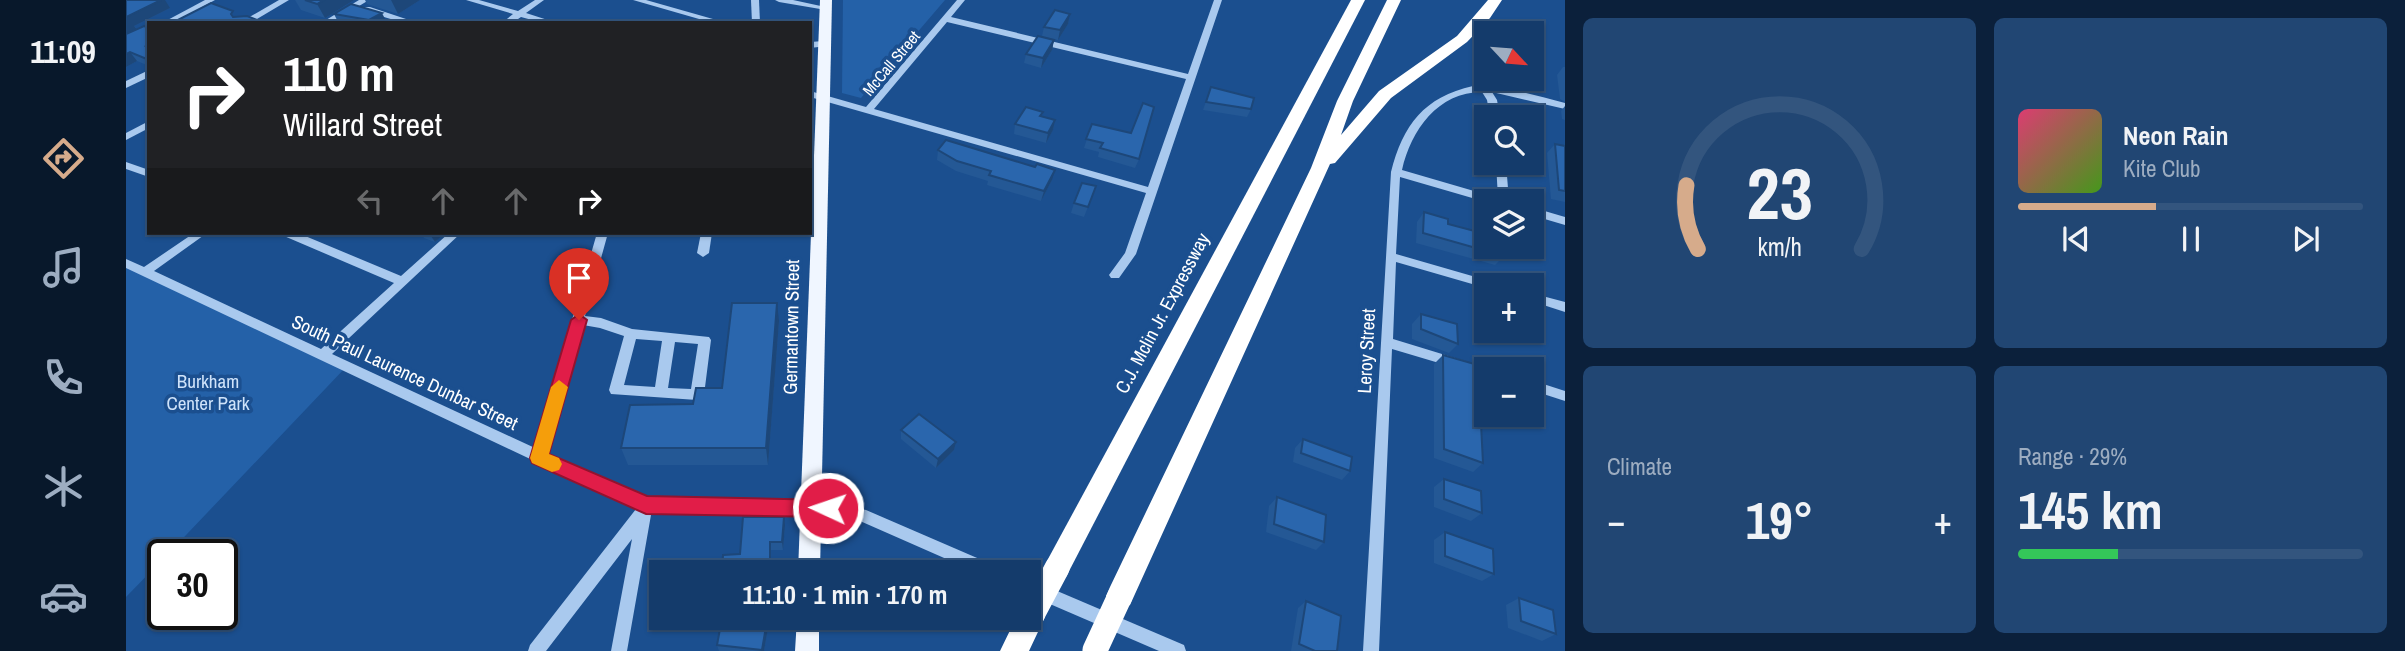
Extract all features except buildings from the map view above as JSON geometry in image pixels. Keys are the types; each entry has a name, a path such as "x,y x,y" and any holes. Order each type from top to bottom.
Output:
{"highway":[{"name":"C.J. Mclin Jr. Expressway","path":"1014,651 1358,0"},
{"path":"1095,650 1321,168 1345,101 1394,0"},
{"path":"1321,168 1375,104 1396,85 1471,33 1494,1"}],"main road":[{"name":"Germantown Street","path":"809,560 817,45 826,4"},
{"path":"807,651 808,630"}],"street":[{"path":"170,21 211,0"},
{"path":"247,21 285,0"},
{"path":"328,21 365,0"},
{"path":"471,0 546,21"},
{"path":"509,21 540,0"},
{"path":"637,0 716,21"},
{"path":"755,0 756,21"},
{"path":"779,0 826,4"},
{"name":"McCall Street","path":"868,111 961,0"},
{"path":"1115,275 1130,254 1218,0"},
{"path":"355,5 407,21"},
{"path":"947,19 1191,77"},
{"path":"126,85 147,74"},
{"name":"Leroy Street","path":"1371,651 1396,172 1405,140 1429,109 1448,94 1474,89"},
{"path":"1494,91 1565,106"},
{"path":"818,96 1151,191"},
{"path":"126,137 147,125"},
{"path":"126,165 147,173"},
{"path":"1396,172 1474,195"},
{"path":"1544,215 1565,221"},
{"path":"145,272 198,235"},
{"path":"293,235 401,281"},
{"path":"323,356 454,235"},
{"path":"539,458 602,235"},
{"path":"703,253 706,235"},
{"path":"1391,257 1474,281"},
{"name":"South Paul Laurence Dunbar Street","path":"126,263 539,458 646,505 811,506 861,515 965,560"},
{"path":"1544,301 1565,307"},
{"path":"579,320 601,323 631,334 705,340 697,395 616,390 631,334"},
{"path":"661,393 669,338"},
{"path":"1386,342 1474,368"},
{"path":"1544,389 1565,396"},
{"path":"536,651 635,525 646,505"},
{"path":"619,651 646,505"},
{"path":"1041,592 1178,651"}],"green space":[{"path":"843,0 945,0 861,98 842,93"},
{"name":"Burkham Center Park","path":"126,263 346,367 182,539 147,539 147,575 126,597"}],"slow traffic":[{"path":"552,464 539,458 559,387"}],"route":[{"path":"579,320 539,458 646,505 828,508"}]}
